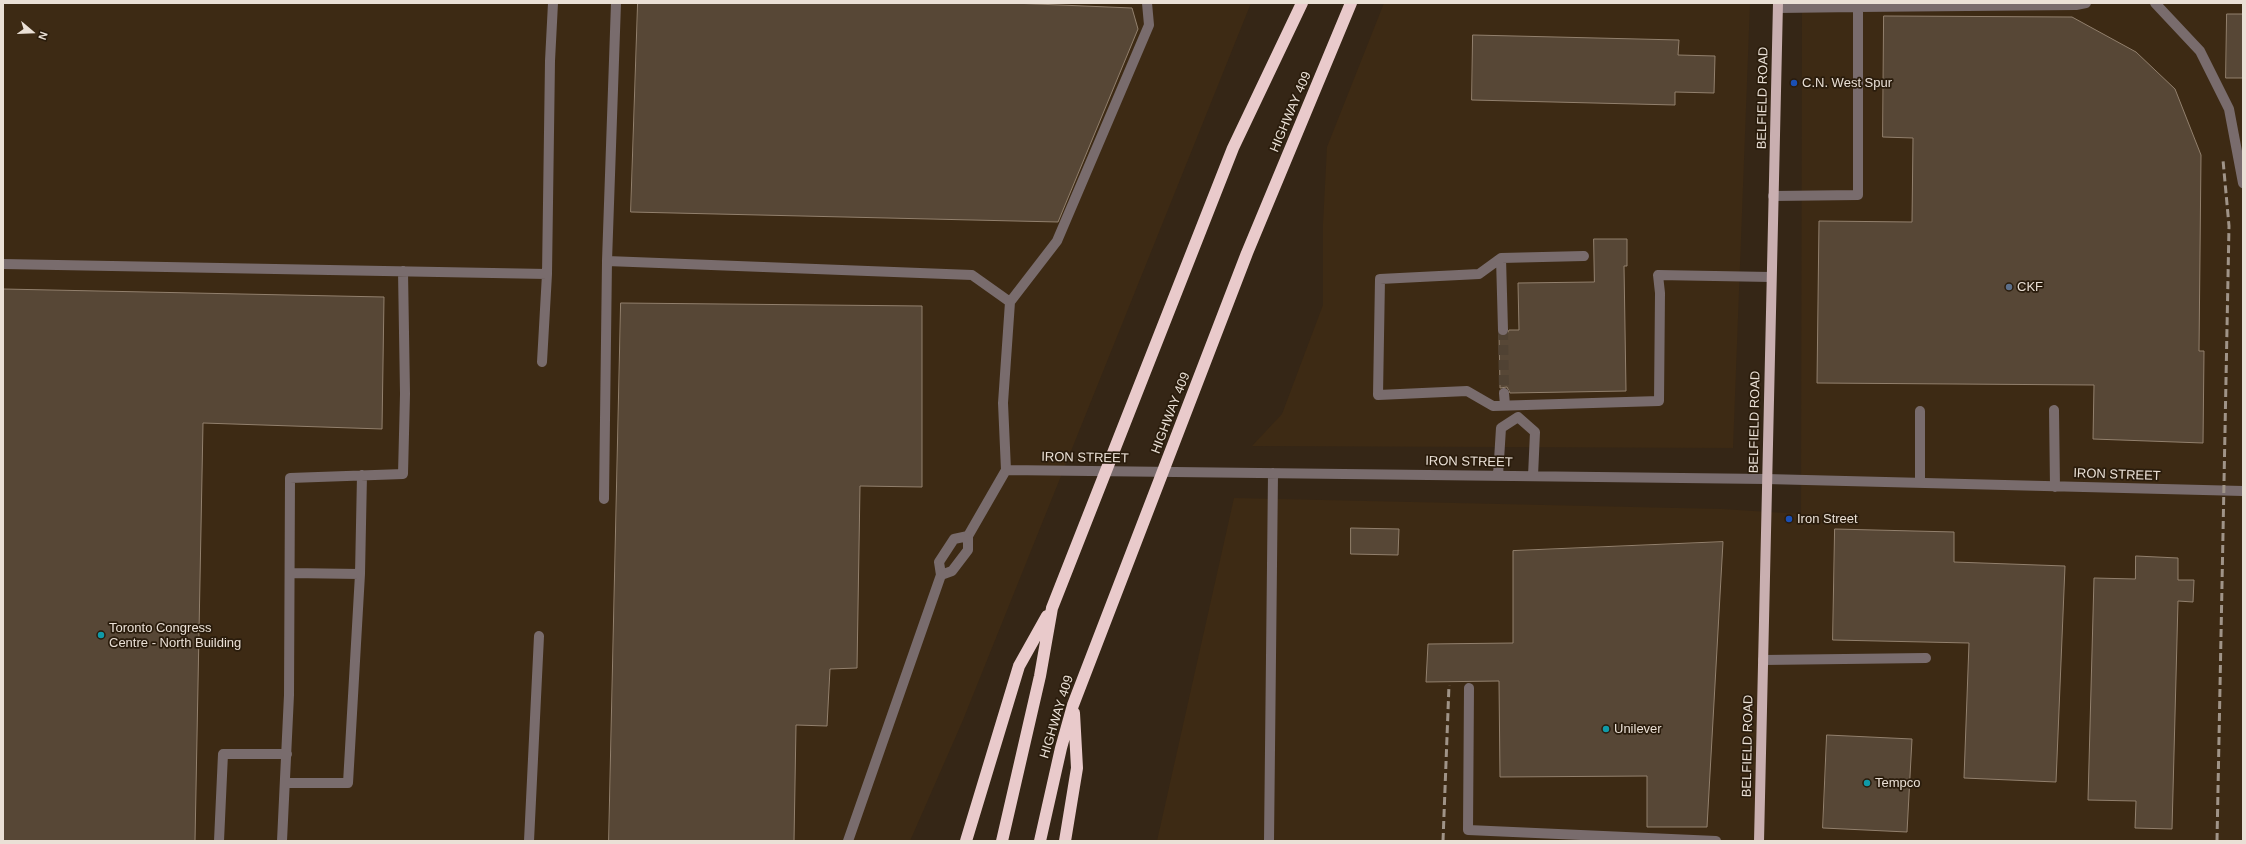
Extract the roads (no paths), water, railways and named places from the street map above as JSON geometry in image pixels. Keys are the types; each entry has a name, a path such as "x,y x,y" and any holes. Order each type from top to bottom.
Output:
{"highway":[{"name":"HIGHWAY 409","path":"1002,841 1040,676 1052,608 1233,148 1302,3"},
{"name":"HIGHWAY 409","path":"1040,841 1061,748 1073,705 1247,254 1351,3"},
{"path":"966,841 1020,666 1052,608"},
{"path":"1065,841 1077,768 1073,705"}],"main road":[{"name":"BELFIELD ROAD","path":"1759,841 1766,479 1778,5"}],"street":[{"path":"542,362 547,274 550,68 553,3"},
{"path":"604,499 608,261 616,3"},
{"path":"941,575 952,571 968,550 968,536 1006,470 1003,403 1010,302 1057,241 1149,25 1147,3"},
{"path":"1778,5 1858,7 2076,5 2086,3"},
{"path":"2155,3 2200,51 2229,109 2243,183"},
{"path":"1773,196 1858,195 1858,7"},
{"path":"1584,256 1501,258 1479,274 1380,279 1378,395 1467,391 1493,406 1659,401 1660,294 1658,275 1771,277"},
{"path":"1501,258 1503,330"},
{"path":"608,261 972,275 1010,302"},
{"path":"3,264 547,274"},
{"path":"282,841 287,754 290,478 403,474 406,394 403,271"},
{"path":"1504,393 1505,406"},
{"path":"1518,417 1519,405"},
{"path":"2054,410 2055,487"},
{"path":"1920,411 1920,483"},
{"path":"1498,476 1501,428 1518,417"},
{"path":"1518,417 1535,432 1533,476"},
{"name":"IRON STREET","path":"1006,470 1766,479 2243,491"},
{"path":"1268,841 1273,473"},
{"path":"285,783 348,783 360,574 362,475"},
{"path":"848,841 941,575 939,562 954,539 968,536"},
{"path":"290,573 360,574"},
{"path":"529,841 539,636"},
{"path":"1763,660 1926,658"},
{"path":"1469,688 1468,830 1716,841"},
{"path":"219,841 223,754 287,754"}],"tunnel":[{"path":"1503,330 1504,393"}],"railway":[{"path":"2217,841 2229,226 2223,160"},
{"path":"1443,841 1449,685"}],"place":[{"name":"C.N. West Spur","path":"1794,83"},
{"name":"CKF","path":"2009,287"},
{"name":"Iron Street","path":"1789,519"},
{"name":"Toronto Congress Centre - North Building","path":"101,635"},
{"name":"Unilever","path":"1606,729"},
{"name":"Tempco","path":"1867,783"}]}
